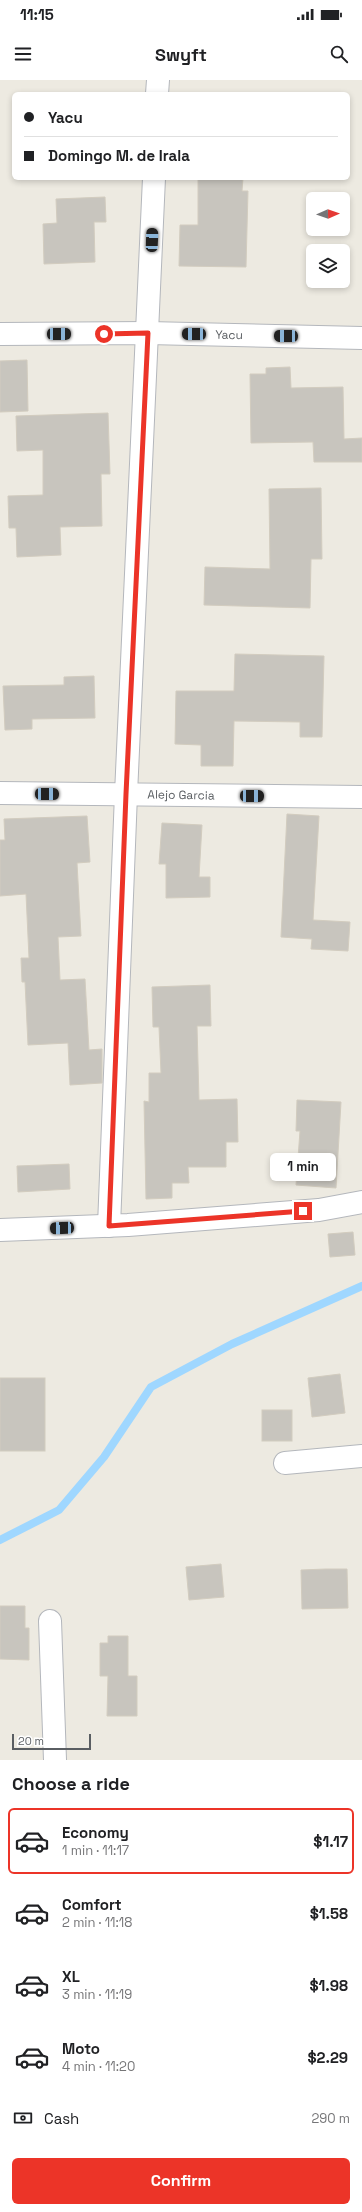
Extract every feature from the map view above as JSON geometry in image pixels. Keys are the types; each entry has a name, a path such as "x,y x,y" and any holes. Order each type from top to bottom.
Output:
{"street":[{"path":"157,92 158,80"},
{"path":"109,1226 126,794 154,180"},
{"name":"Yacu","path":"0,334 148,333 362,338"},
{"name":"Alejo Garcia","path":"0,793 362,797"},
{"path":"0,1230 109,1226 319,1210 362,1202"},
{"path":"285,1463 362,1456"},
{"path":"50,1621 55,1760"}],"building":[{"path":"198,180 243,180 242,191 248,191 246,267 179,266 180,225 198,225"},
{"path":"105,197 106,222 94,222 95,262 44,264 43,224 57,223 56,199"},
{"path":"27,360 28,411 0,412 0,361"},
{"path":"290,367 291,388 343,387 344,439 362,438 362,462 314,462 313,442 251,443 250,374 266,374 266,368"},
{"path":"108,413 110,474 101,474 102,526 60,527 61,555 17,557 16,528 9,528 8,496 43,495 43,450 17,451 16,416"},
{"path":"321,488 322,559 311,559 310,608 204,605 205,567 270,569 269,489"},
{"path":"235,654 324,656 322,737 300,737 300,722 234,721 233,766 201,766 201,745 175,744 176,691 234,691"},
{"path":"94,676 95,718 32,719 32,729 5,730 3,686 64,685 64,677"},
{"path":"287,814 319,816 313,920 350,922 348,951 311,949 312,939 281,937"},
{"path":"87,816 90,862 77,863 81,936 58,937 60,980 85,979 89,1050 102,1049 102,1083 70,1085 68,1043 28,1045 25,982 22,982 21,958 29,958 26,894 0,896 0,840 5,840 4,819"},
{"path":"162,823 202,825 199,877 210,877 210,897 166,898 166,864 159,864"},
{"path":"210,985 211,1026 197,1026 199,1100 237,1099 238,1142 226,1142 226,1167 188,1167 189,1183 172,1183 172,1198 146,1199 144,1101 149,1102 149,1073 161,1073 159,1027 153,1027 152,987"},
{"path":"297,1100 341,1102 336,1188 296,1185 300,1131 296,1131"},
{"path":"69,1164 70,1189 18,1192 17,1166"},
{"path":"353,1232 355,1255 330,1257 328,1234"},
{"path":"340,1374 345,1413 312,1417 308,1378"},
{"path":"0,1378 45,1378 45,1451 0,1451"},
{"path":"262,1410 292,1410 292,1441 262,1441"},
{"path":"221,1564 224,1597 189,1600 186,1567"},
{"path":"347,1569 348,1608 302,1609 301,1570"},
{"path":"0,1606 25,1606 25,1628 29,1628 29,1660 0,1659"},
{"path":"108,1636 128,1636 128,1676 137,1676 137,1716 107,1716 108,1676 100,1676 100,1643 108,1643"}],"waterway":[{"path":"0,1540 59,1510 104,1457 151,1387 232,1344 362,1286"}],"route":[{"path":"104,334 148,333 126,794 109,1226 303,1211"}]}
